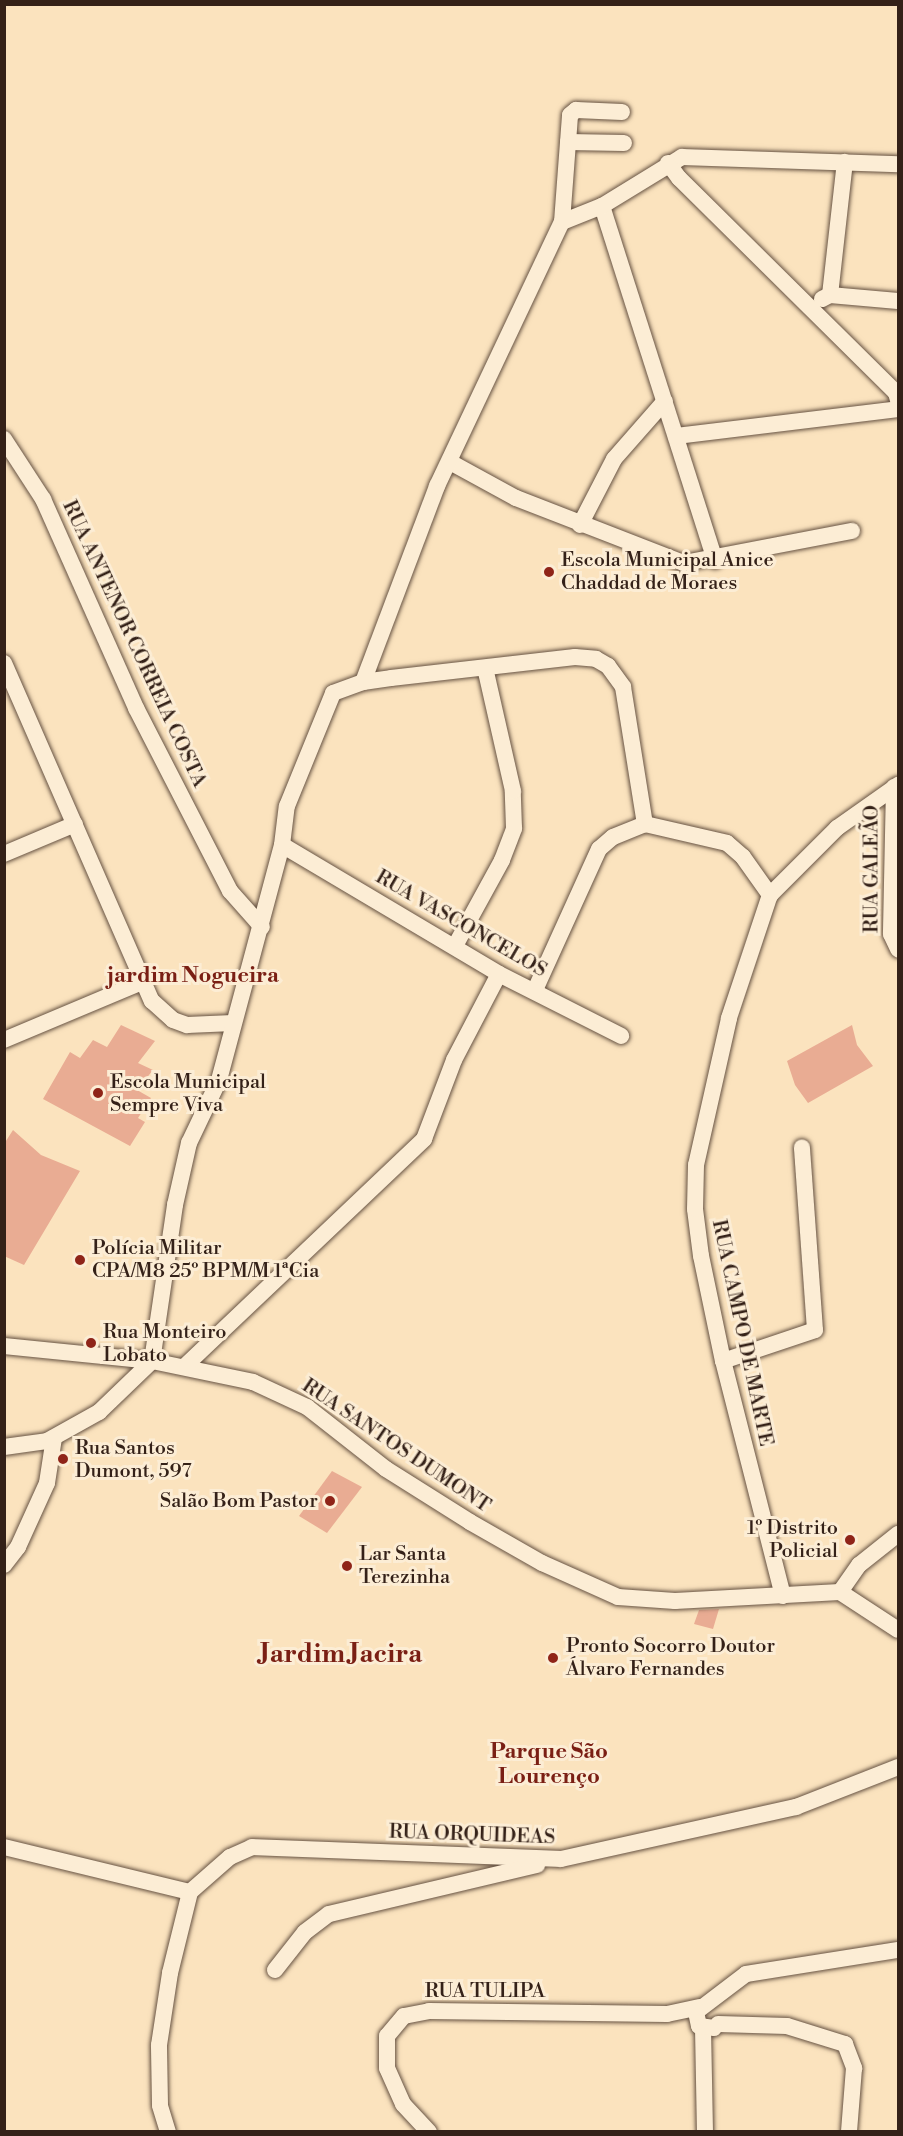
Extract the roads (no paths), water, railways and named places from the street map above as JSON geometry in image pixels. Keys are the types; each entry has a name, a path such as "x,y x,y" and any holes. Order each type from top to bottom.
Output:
{"street":[{"path":"363,682 407,559 562,222 570,115 576,110 622,111"},
{"path":"568,142 624,143"},
{"path":"562,222 602,206 668,163 682,157 898,164"},
{"path":"830,295 845,162"},
{"path":"668,163 896,393 898,400"},
{"path":"602,206 715,560"},
{"path":"808,306 830,295 898,301"},
{"path":"580,525 614,459 665,401"},
{"path":"676,436 898,409"},
{"name":"RUA ANTENOR CORREIA COSTA","path":"4,440 43,499 136,708 230,891 262,927"},
{"path":"450,462 516,498 580,525 684,563 715,560 852,531"},
{"path":"4,1447 35,1445 54,1438 99,1412 152,1361 175,1205 189,1143 219,1080 233,1023 262,927 282,845 287,806 333,693 363,682 575,657 596,659 608,666 623,687 645,824"},
{"path":"4,663 152,1001 173,1020 187,1025 233,1023"},
{"path":"455,946 502,860 514,828 513,791 485,668"},
{"name":"RUA CAMPO DE MARTE","path":"783,1596 723,1361 695,1209 696,1165 729,1018 770,895 837,828 896,786"},
{"name":"RUA GALEÃO","path":"896,786 891,934 898,949"},
{"path":"4,854 75,824"},
{"path":"536,990 599,849 612,837 645,824 727,843 743,857 770,895"},
{"name":"RUA VASCONCELOS","path":"282,845 499,974 536,990 621,1036"},
{"path":"185,1366 424,1139 454,1060 499,974"},
{"path":"4,1040 142,982"},
{"path":"723,1361 815,1330 802,1148"},
{"path":"4,1346 152,1361"},
{"name":"RUA SANTOS DUMONT","path":"152,1361 185,1366 253,1382 307,1407 386,1469 470,1522 542,1563 618,1597 656,1601 840,1592"},
{"path":"4,1565 18,1547 47,1483 54,1438"},
{"path":"898,1534 859,1565 840,1592 898,1630"},
{"name":"RUA ORQUIDEAS","path":"190,1892 230,1857 252,1846 561,1859 796,1807 898,1767"},
{"path":"4,1847 190,1892 170,1973 159,2045 160,2105 168,2132"},
{"path":"275,1970 305,1932 329,1914 561,1859"},
{"path":"705,2132 705,2054 709,2017 725,1987 746,1974 763,1970 898,1950"},
{"name":"RUA TULIPA","path":"429,2132 403,2104 387,2068 387,2036 404,2016 429,2011 667,2014 709,2017 740,2024 787,2026 845,2043 854,2068 849,2132"}],"place":[{"name":"Escola Municipal Anice Chaddad de Moraes","path":"549,572"},
{"name":"Escola Municipal Sempre Viva","path":"98,1093"},
{"name":"Polícia Militar CPA/M8 25º BPM/M 1ªCia","path":"80,1260"},
{"name":"Rua Monteiro Lobato","path":"91,1343"},
{"name":"Rua Santos Dumont, 597","path":"63,1459"},
{"name":"Salão Bom Pastor","path":"330,1501"},
{"name":"1º Distrito Policial","path":"850,1540"},
{"name":"Lar Santa Terezinha","path":"347,1566"},
{"name":"Pronto Socorro Doutor Álvaro Fernandes","path":"553,1658"}],"district":[{"name":"jardim Nogueira","path":"193,976"},
{"name":"Jardim Jacira","path":"341,1655"},
{"name":"Parque São Lourenço","path":"549,1764"}]}
